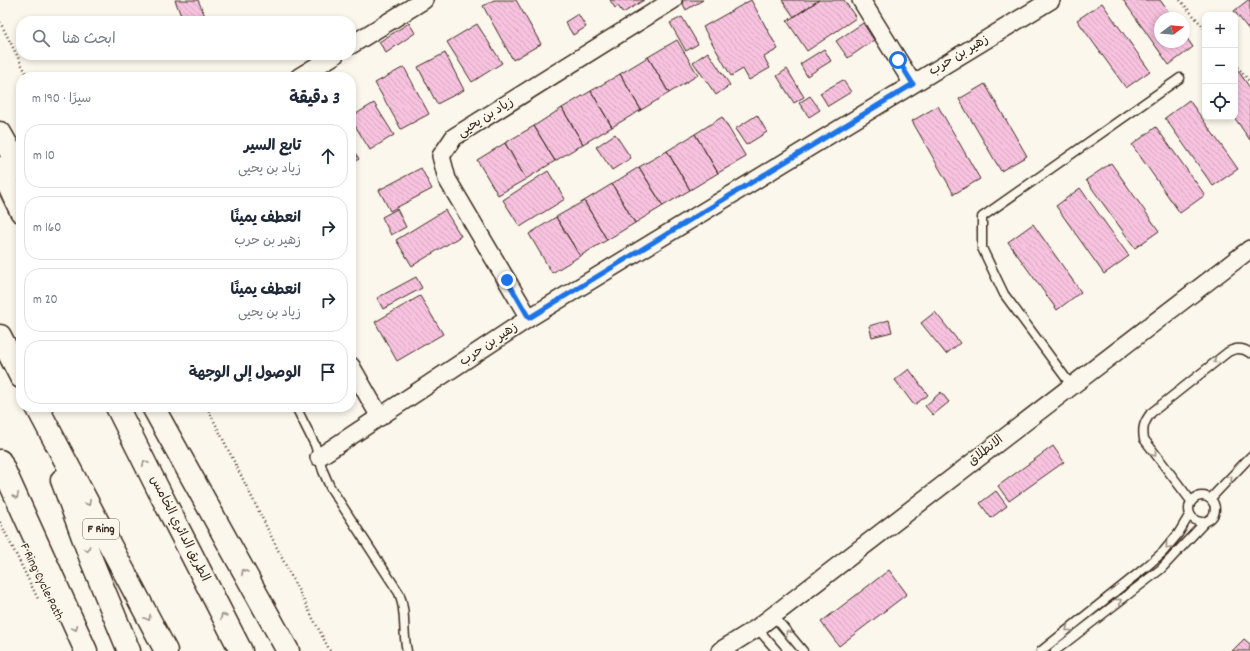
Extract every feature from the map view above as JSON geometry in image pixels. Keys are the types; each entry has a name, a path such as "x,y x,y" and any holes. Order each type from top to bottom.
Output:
{"highway":[{"path":"0,133 16,161"},
{"path":"0,168 16,201"},
{"path":"0,336 16,367"},
{"path":"38,412 91,559 129,651"},
{"name":"F Ring","path":"39,412 166,651"},
{"name":"الطريق الدائري الخامس","path":"120,412 241,651"},
{"path":"156,412 288,651"},
{"path":"0,461 86,651"}],"street":[{"path":"356,42 424,0"},
{"name":"زياد بن يحيى","path":"529,318 447,179 441,156 454,137 673,0"},
{"path":"861,0 913,84"},
{"name":"زهير بن حرب","path":"319,457 529,318 1050,0"},
{"path":"308,72 327,60"},
{"name":"الانطلاق","path":"720,651 757,628 1250,249"},
{"path":"356,375 380,418"}],"lane":[{"path":"1071,386 1004,294 982,248 982,216 1180,78"},
{"path":"1191,501 1144,439 1143,430 1145,420 1151,413 1228,352 1241,348 1250,353"},
{"path":"299,412 309,432 330,487 399,593 404,608 404,641 407,651"},
{"path":"1210,499 1250,458"},
{"path":"1055,651 1161,569 1206,521 1212,517 1215,511 1214,504 1210,499 1200,496 1191,501 1189,509 1190,514 1196,521 1206,521"},
{"path":"1041,651 1163,552 1178,534 1190,514"},
{"path":"773,615 803,651"},
{"path":"757,628 777,651"}],"path":[{"path":"1180,0 1202,26"},
{"path":"0,22 16,53"},
{"path":"19,60 25,72"},
{"path":"1238,68 1250,82"},
{"path":"209,412 330,651"},
{"name":"F Ring Cycle Path","path":"0,522 39,601"}],"building":[{"path":"175,0 198,0 205,16 181,16"},
{"path":"494,0 516,0 541,44 513,60 483,6"},
{"path":"610,0 644,0 623,13 618,6 615,8"},
{"path":"685,0 703,0 686,10 682,2"},
{"path":"751,0 778,49 764,57 770,68 749,80 743,69 731,76 703,27"},
{"path":"782,0 819,0 794,17"},
{"path":"819,0 844,0 856,18 807,51 787,21"},
{"path":"1123,0 1160,0 1169,12 1154,12 1154,44"},
{"path":"1250,0 1250,31 1238,16 1238,12 1234,11"},
{"path":"1102,3 1150,71 1126,88 1077,20"},
{"path":"578,14 586,27 573,35 565,22"},
{"path":"682,17 698,44 686,51 670,23"},
{"path":"409,23 415,33 386,53 379,42"},
{"path":"863,23 874,40 848,58 836,41"},
{"path":"477,24 502,63 472,82 447,42"},
{"path":"677,40 698,75 669,93 648,57"},
{"path":"1190,43 1193,47 1169,65 1157,48 1190,48"},
{"path":"824,49 831,61 807,76 800,64"},
{"path":"708,52 730,85 716,95 693,62"},
{"path":"445,53 464,90 437,104 418,67"},
{"path":"648,57 669,93 641,110 620,74"},
{"path":"404,67 429,114 401,129 375,83"},
{"path":"787,69 804,97 794,103 777,76"},
{"path":"1238,70 1250,88 1250,140 1236,120 1238,120"},
{"path":"620,74 641,110 612,127 591,91"},
{"path":"843,80 851,92 828,106 820,93"},
{"path":"985,84 1027,156 1001,171 959,99"},
{"path":"591,91 612,127 583,144 562,108"},
{"path":"810,96 820,110 809,117 799,103"},
{"path":"1189,100 1238,169 1213,186 1165,118"},
{"path":"374,103 394,135 370,150 356,127 356,114"},
{"path":"938,106 980,179 954,194 912,121"},
{"path":"562,108 583,144 555,161 534,126"},
{"path":"757,115 767,132 746,145 735,129"},
{"path":"722,117 746,157 718,173 695,134"},
{"path":"534,126 555,161 526,179 505,143"},
{"path":"1156,127 1205,195 1180,213 1132,145"},
{"path":"615,134 631,158 612,170 596,147"},
{"path":"695,134 718,173 690,190 667,151"},
{"path":"505,143 526,179 498,195 477,160"},
{"path":"667,151 690,190 663,206 639,167"},
{"path":"356,154 359,159 356,161"},
{"path":"1111,163 1159,231 1135,248 1086,180"},
{"path":"639,167 663,206 635,223 612,184"},
{"path":"421,168 432,189 390,211 379,190"},
{"path":"548,171 565,199 520,227 503,200"},
{"path":"612,184 635,223 607,240 584,201"},
{"path":"1080,188 1129,256 1104,274 1056,206"},
{"path":"584,201 607,240 580,256 556,217"},
{"path":"397,209 406,227 391,235 382,217"},
{"path":"445,210 461,236 412,266 396,240"},
{"path":"556,217 580,256 552,273 529,234"},
{"path":"1033,224 1081,292 1057,310 1008,242"},
{"path":"416,277 422,288 383,309 377,298"},
{"path":"420,296 443,334 397,361 375,322"},
{"path":"935,312 960,343 946,354 921,323"},
{"path":"889,320 892,332 872,337 869,326"},
{"path":"909,369 928,395 914,405 895,380"},
{"path":"941,392 949,402 933,415 925,406"},
{"path":"1053,446 1064,462 1009,501 998,486"},
{"path":"996,491 1007,506 991,518 980,503"},
{"path":"889,570 907,594 839,646 821,622"},
{"path":"1244,639 1250,644 1250,651 1232,651"}],"route":[{"path":"507,280 529,318 913,84 898,60"}]}
